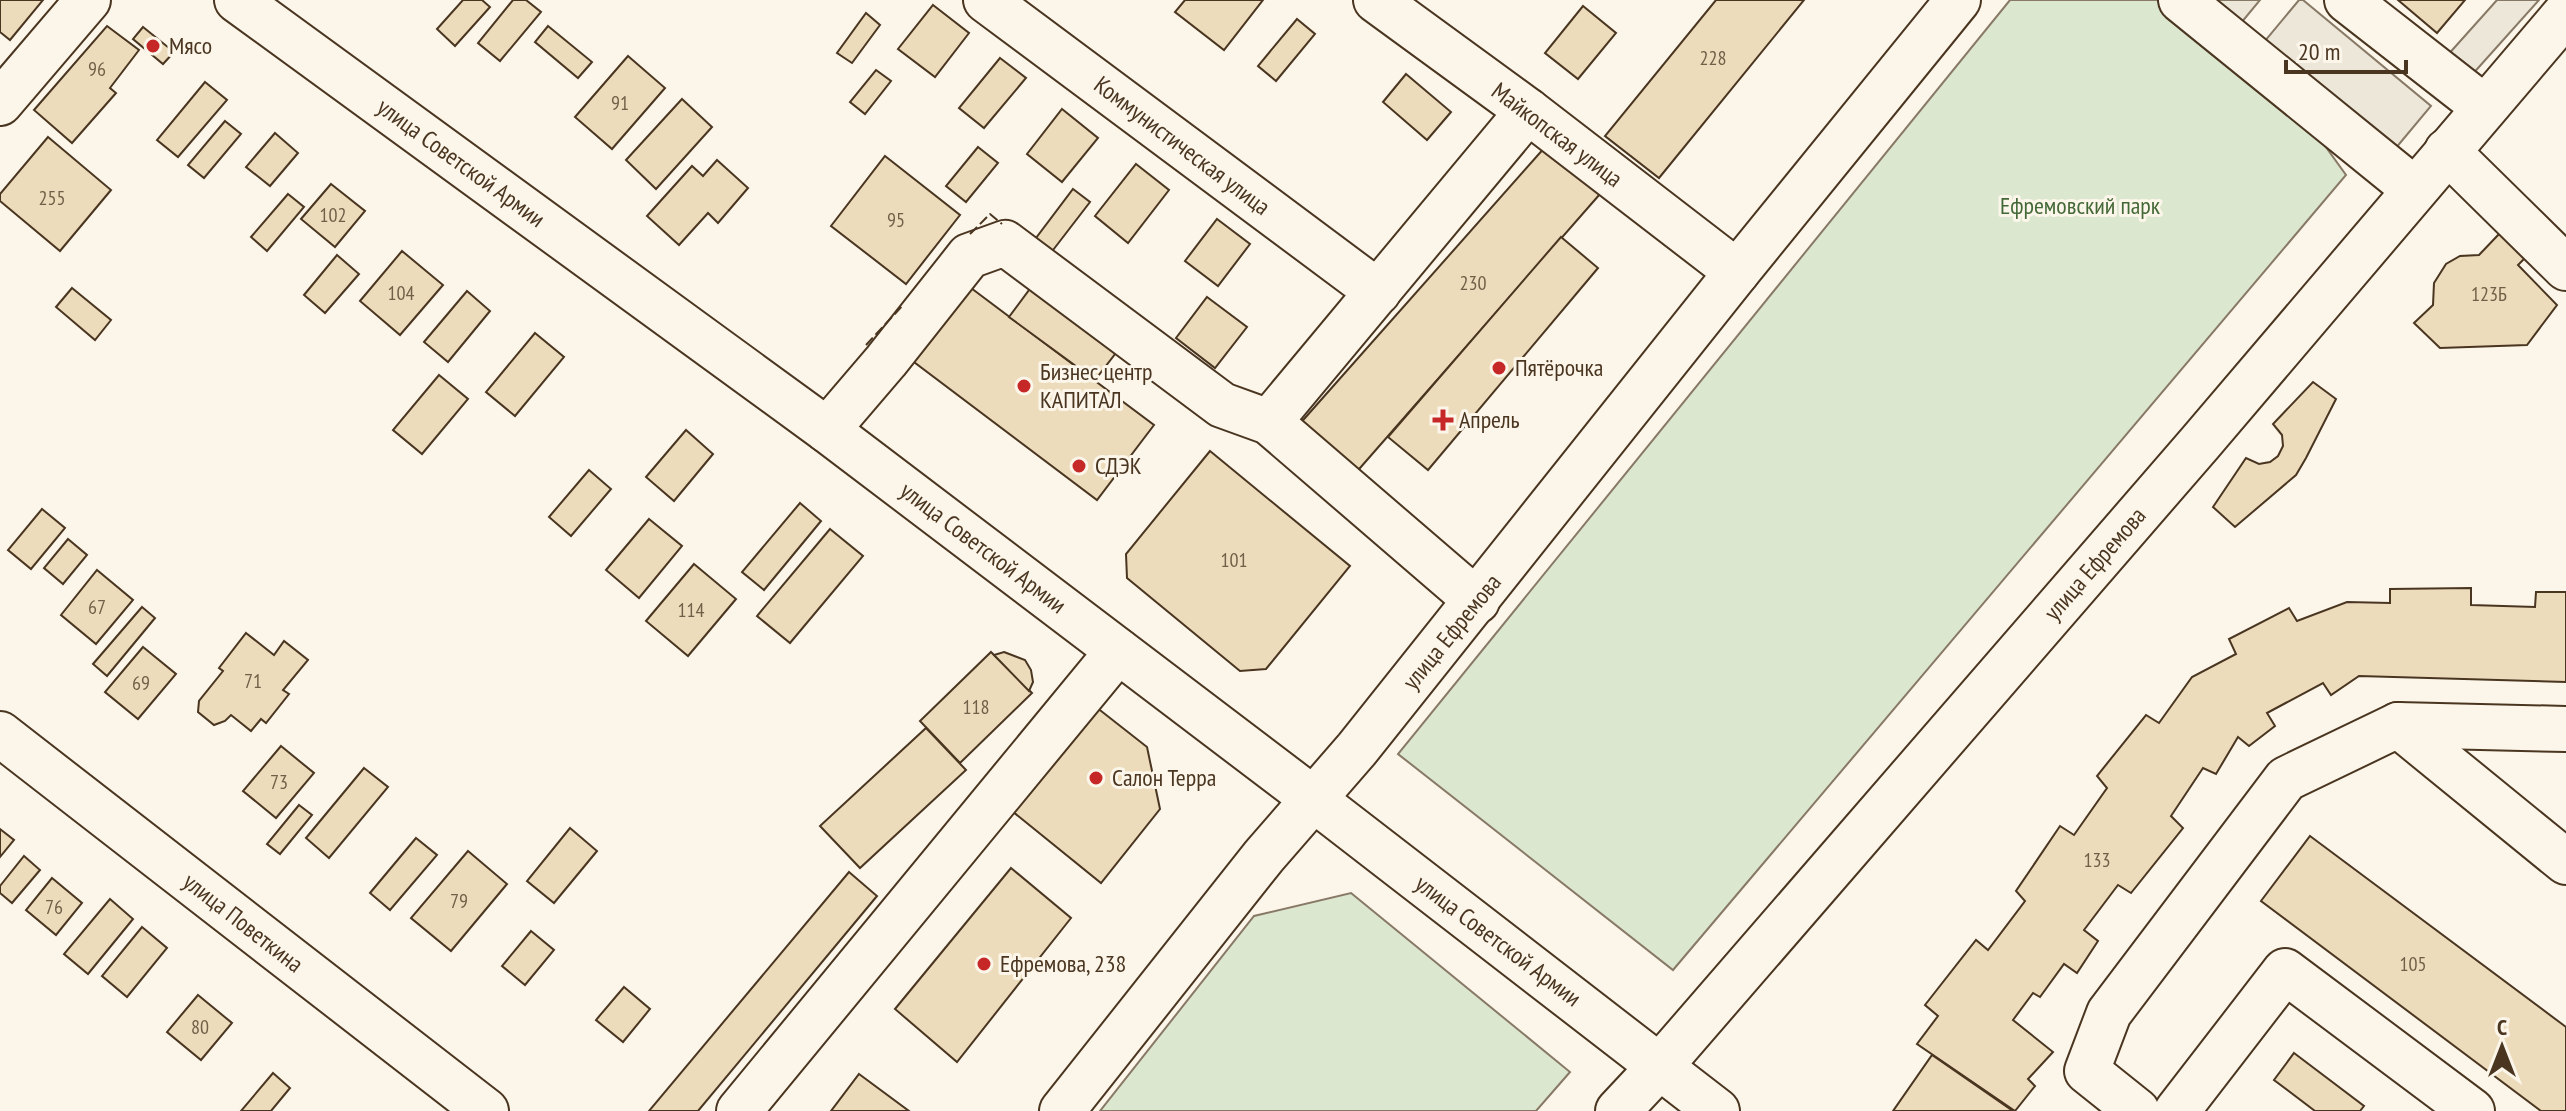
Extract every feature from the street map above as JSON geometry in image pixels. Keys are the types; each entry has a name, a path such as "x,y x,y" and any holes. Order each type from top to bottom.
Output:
{"main road":[{"path":"0,103 88,0"},
{"name":"улица Советской Армии","path":"237,0 827,430 1661,1065 1717,1111"},
{"name":"Коммунистическая улица","path":"986,0 1378,292"},
{"name":"Майкопская улица","path":"1376,0 1528,111 1737,272"},
{"name":"улица Ефремова","path":"1062,1111 1312,798 1357,749 1477,601 1737,272 1958,0"},
{"path":"2181,0 2414,189"},
{"path":"2347,0 2484,107"},
{"name":"улица Ефремова","path":"1618,1111 2200,443 2566,13"},
{"path":"1269,422 1528,111"},
{"path":"2447,151 2566,268"},
{"path":"827,430 969,256 1005,243 1222,405 1269,422 1477,601"},
{"path":"739,1111 1118,651"},
{"path":"2398,725 2566,862"},
{"path":"2137,1111 2087,1071 2109,1013 2286,779 2398,725 2566,729"},
{"name":"улица Поветкина","path":"0,734 486,1111"},
{"path":"2177,1111 2285,971 2472,1111"}],"green space":[{"name":"Ефремовский парк","path":"2010,0 2157,0 2302,114 2346,175 1673,970 1398,754"},
{"path":"1351,893 1570,1072 1536,1111 1100,1111 1254,916"}],"shaded area":[{"path":"2212,0 2260,0 2241,23"},
{"path":"2299,0 2303,0 2431,106 2395,149 2264,42"},
{"path":"2497,0 2539,0 2470,77 2446,57"}],"building":[{"path":"0,0 43,0 10,40 0,32"},
{"path":"463,0 482,0 490,7 455,46 437,29"},
{"path":"513,0 526,0 541,12 500,61 478,43"},
{"path":"1185,0 1263,0 1224,50 1175,12"},
{"path":"1716,0 1804,0 1659,178 1605,136"},
{"path":"2398,0 2465,0 2437,33"},
{"path":"933,5 969,33 935,77 898,49"},
{"path":"1583,6 1616,33 1578,79 1545,53"},
{"path":"866,13 880,25 852,63 837,53"},
{"path":"1297,19 1315,34 1276,81 1258,66"},
{"path":"107,26 139,50 110,88 116,93 72,143 34,110"},
{"path":"548,26 592,62 578,78 535,42"},
{"name":"Мясо","path":"143,27 174,52 163,64 133,39"},
{"path":"628,56 665,88 612,149 575,117"},
{"path":"1000,58 1026,78 984,128 959,108"},
{"path":"876,70 891,81 865,114 850,102"},
{"path":"1406,74 1451,112 1427,140 1383,102"},
{"path":"205,82 227,100 178,157 157,140"},
{"path":"682,99 712,127 656,189 626,160"},
{"path":"1062,109 1098,138 1062,182 1027,154"},
{"path":"225,121 241,134 204,178 188,165"},
{"path":"275,133 298,153 270,186 246,167"},
{"path":"48,137 111,190 60,251 0,201 0,194"},
{"path":"1546,146 1600,194 1353,476 1297,427"},
{"path":"978,147 998,163 966,202 946,186"},
{"path":"885,156 960,215 906,284 831,226"},
{"path":"717,160 748,188 718,223 708,213 679,245 647,216 692,166 703,176"},
{"path":"1136,164 1169,190 1128,243 1095,216"},
{"path":"331,184 365,211 335,247 301,219"},
{"path":"1073,189 1090,202 1050,254 1033,242"},
{"path":"288,194 304,207 267,251 251,237"},
{"path":"1217,219 1250,244 1218,286 1185,261"},
{"path":"2500,233 2525,258 2518,265 2557,305 2527,345 2440,348 2414,323 2433,305 2434,283 2446,264 2460,256 2479,255"},
{"path":"1561,237 1598,268 1428,470 1388,437"},
{"path":"402,251 443,285 400,335 360,301"},
{"path":"337,255 359,274 325,313 304,295"},
{"name":"Бизнес центр КАПИТАЛ","path":"963,282 1154,425 1097,500 906,356"},
{"path":"1035,282 1122,345 1095,380 1009,317"},
{"path":"72,288 111,320 95,340 56,307"},
{"path":"467,291 490,311 448,362 424,342"},
{"path":"1207,297 1247,327 1215,368 1176,338"},
{"path":"535,333 564,357 515,416 486,392"},
{"path":"439,375 468,399 422,454 393,430"},
{"path":"2313,382 2336,399 2306,458 2296,475 2235,527 2213,507 2246,458 2259,464 2270,462 2278,456 2283,446 2282,435 2273,424"},
{"path":"686,430 713,454 674,501 646,477"},
{"path":"1210,451 1350,566 1266,669 1240,671 1127,578 1126,554"},
{"path":"589,470 611,489 571,536 549,517"},
{"path":"800,503 821,521 764,590 742,572"},
{"path":"42,509 65,528 31,569 8,550"},
{"path":"649,519 682,546 639,598 606,570"},
{"path":"830,529 863,556 790,643 757,616"},
{"path":"68,539 87,555 63,584 44,568"},
{"path":"694,564 736,599 688,656 646,621"},
{"path":"97,570 133,600 96,644 61,615"},
{"path":"2471,588 2471,605 2535,607 2536,592 2566,592 2566,682 2359,676 2331,695 2323,683 2267,713 2275,726 2249,746 2238,737 2216,774 2203,768 2171,816 2183,828 2131,893 2118,885 2084,930 2098,941 2077,973 2064,964 2040,997 2033,993 2013,1020 2053,1052 2028,1079 2035,1086 2015,1111 1917,1044 1938,1016 1925,1005 1976,940 1988,950 2025,901 2016,891 2060,826 2074,835 2107,788 2097,776 2146,715 2159,723 2192,677 2236,654 2229,639 2289,608 2297,621 2347,602 2390,603 2390,589"},
{"path":"142,607 155,618 107,676 93,664"},
{"path":"246,633 274,655 284,641 308,660 283,690 289,694 266,723 261,719 251,731 231,715 214,725 198,712 199,701 223,671 219,668"},
{"path":"143,647 176,674 138,719 105,692"},
{"path":"991,652 1032,693 960,763 920,721"},
{"path":"1004,652 1025,660 1033,682 1029,691 994,655"},
{"name":"Салон Терра","path":"1096,707 1147,747 1160,809 1101,883 1012,811"},
{"path":"926,728 966,770 860,868 820,826"},
{"path":"281,746 314,773 276,818 243,791"},
{"path":"364,768 388,787 329,858 306,838"},
{"path":"299,805 312,815 280,854 267,844"},
{"path":"570,828 597,851 554,903 527,881"},
{"path":"0,829 14,840 0,857"},
{"path":"2310,836 2566,1027 2566,1111 2541,1111 2261,901"},
{"path":"416,838 437,855 390,910 370,893"},
{"path":"468,851 507,884 451,951 411,918"},
{"path":"24,856 40,870 12,903 0,893 0,886"},
{"name":"Ефремова, 238","path":"1011,868 1071,918 957,1062 895,1009"},
{"path":"849,872 877,896 698,1111 649,1111"},
{"path":"52,878 82,903 56,935 26,910"},
{"path":"110,899 133,919 88,974 64,954"},
{"path":"142,927 167,948 127,997 102,976"},
{"path":"531,931 554,950 525,985 502,966"},
{"path":"624,987 650,1009 623,1042 596,1020"},
{"path":"198,995 232,1023 201,1060 167,1032"},
{"path":"2294,1053 2364,1106 2360,1111 2315,1111 2274,1080"},
{"path":"1932,1055 2013,1111 1893,1111"},
{"path":"273,1073 290,1088 271,1111 241,1111"},
{"path":"859,1074 909,1111 831,1111"}],"fence":[{"path":"970,234 990,214 1002,224"},
{"path":"866,345 904,304"}],"place":[{"name":"Мясо","path":"153,46"},
{"name":"Пятёрочка","path":"1499,368"},
{"name":"Бизнес центр КАПИТАЛ","path":"1024,386"},
{"name":"Апрель","path":"1443,420"},
{"name":"СДЭК","path":"1079,466"},
{"name":"Салон Терра","path":"1096,778"},
{"name":"Ефремова, 238","path":"984,964"}]}
